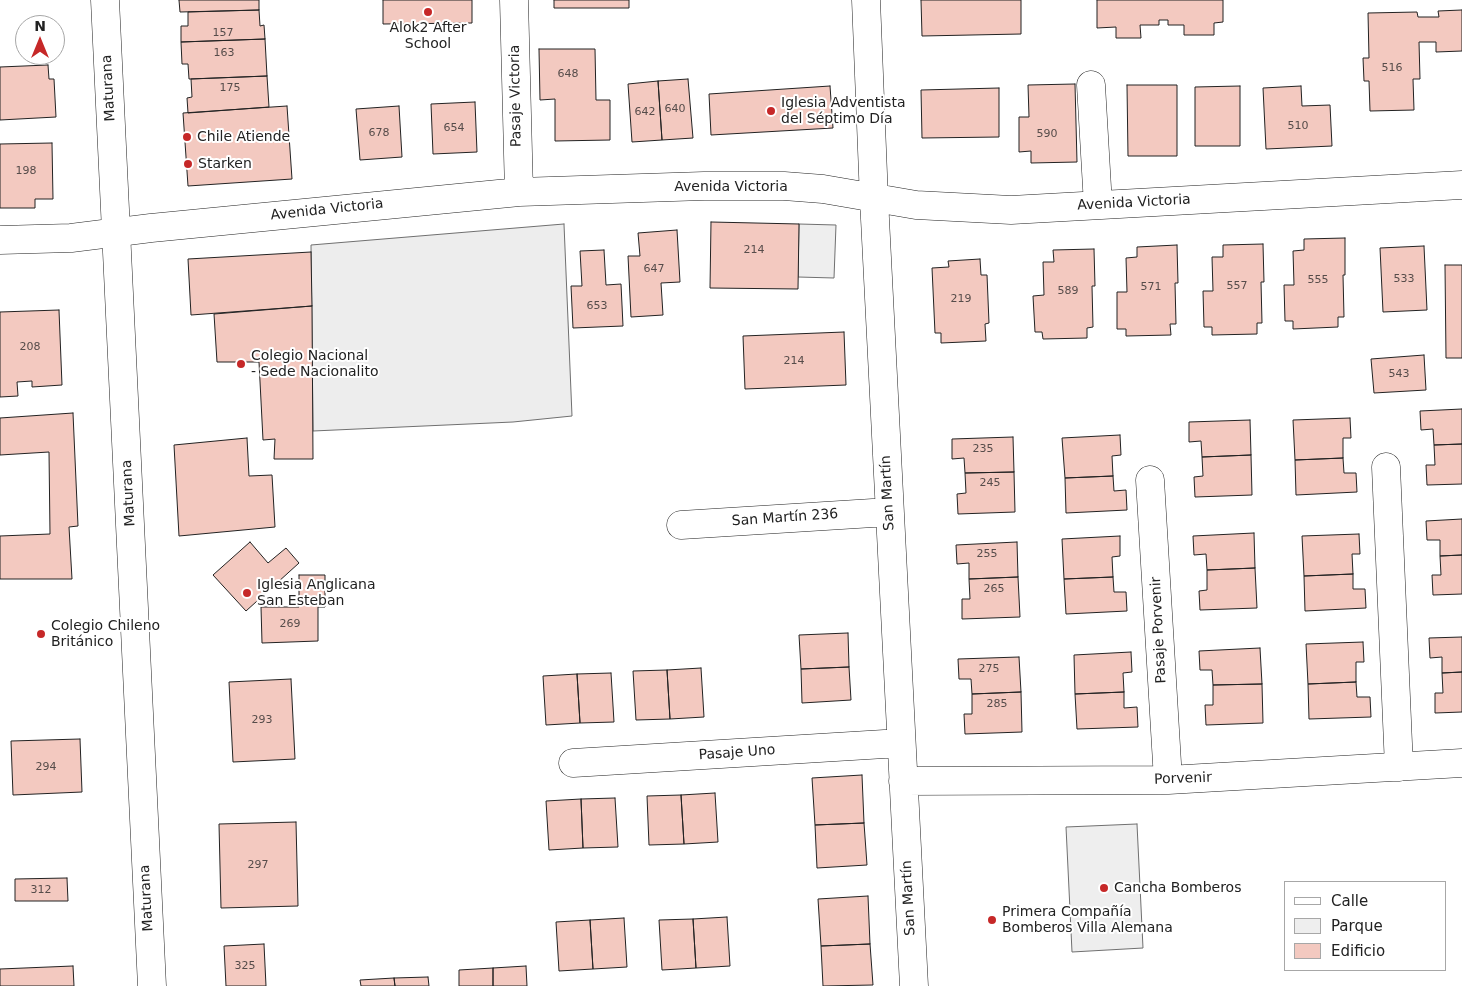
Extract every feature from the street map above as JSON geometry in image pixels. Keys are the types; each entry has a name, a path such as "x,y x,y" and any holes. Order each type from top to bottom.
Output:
{"street":[{"name":"Maturana","path":"105,0 152,986"},
{"name":"Pasaje Victoria","path":"514,0 519,192"},
{"name":"San Martín","path":"866,0 889,512 914,986"},
{"path":"1092,85 1098,206"},
{"name":"Avenida Victoria","path":"0,240 71,238 151,228 519,192 704,186 784,186 823,189 916,206 1011,210 1462,185"},
{"path":"1386,468 1398,767"},
{"name":"Pasaje Porvenir","path":"1150,480 1168,780"},
{"name":"San Martín 236","path":"681,525 889,512"},
{"name":"Pasaje Uno","path":"573,763 901,743"},
{"name":"Porvenir","path":"903,781 1168,780 1462,763"}],"green space":[{"path":"799,224 836,225 834,278 798,277"},
{"name":"Cancha Bomberos","path":"1137,824 1143,948 1072,952 1066,827"}],"shaded area":[{"path":"564,224 572,416 513,422 313,431 311,245"}],"building":[{"path":"179,0 259,0 259,10 180,12"},
{"name":"Alok2 After School","path":"383,0 472,0 472,23 383,24"},
{"path":"554,0 629,0 629,8 554,8"},
{"path":"921,0 1021,0 1021,34 922,36"},
{"path":"1097,0 1223,0 1223,22 1214,23 1214,35 1184,35 1184,25 1168,25 1168,20 1159,20 1159,25 1140,25 1141,38 1116,38 1116,27 1097,28"},
{"path":"259,10 260,26 264,25 265,39 181,42 181,26 188,26 188,12"},
{"path":"1462,10 1462,51 1436,52 1436,42 1419,42 1420,79 1413,79 1414,110 1370,111 1369,81 1364,81 1363,58 1369,58 1368,13 1417,12 1418,17 1439,17 1438,11"},
{"path":"265,39 267,76 189,79 188,64 182,64 181,42"},
{"path":"539,49 595,49 596,100 610,100 610,140 555,141 555,99 540,100"},
{"path":"48,65 49,79 54,79 56,117 0,120 0,67"},
{"path":"267,76 269,107 188,113 187,98 192,97 191,79"},
{"path":"688,79 693,138 662,140 658,81"},
{"path":"658,81 662,140 632,142 628,84"},
{"path":"1075,84 1077,162 1031,163 1031,151 1019,152 1019,117 1029,117 1028,85"},
{"path":"1127,85 1177,85 1177,156 1128,156"},
{"name":"Iglesia Adventista del Séptimo Día","path":"830,86 833,128 711,135 709,94"},
{"path":"1240,86 1240,146 1195,146 1195,87"},
{"path":"1301,86 1302,106 1330,105 1332,146 1266,149 1263,88"},
{"path":"999,88 999,137 922,138 921,90"},
{"path":"475,102 477,152 433,154 431,104"},
{"path":"287,106 292,179 188,186 183,113"},
{"path":"399,106 402,157 360,160 356,109"},
{"path":"52,143 53,199 35,199 35,208 0,208 0,144"},
{"path":"711,222 799,224 798,289 710,288"},
{"path":"677,230 680,282 661,283 663,315 631,317 628,256 640,256 638,233"},
{"path":"1345,238 1345,275 1343,275 1344,317 1338,317 1338,327 1293,329 1293,321 1285,321 1284,285 1294,285 1293,251 1304,250 1304,239"},
{"path":"1263,244 1264,282 1261,282 1262,323 1257,323 1257,334 1212,335 1212,327 1204,327 1203,291 1213,291 1212,257 1223,257 1223,245"},
{"path":"1177,245 1178,283 1175,283 1176,324 1170,324 1171,335 1126,336 1126,329 1117,329 1117,292 1127,292 1126,258 1137,257 1137,247"},
{"path":"1424,246 1427,310 1383,312 1380,248"},
{"path":"1094,249 1095,286 1092,286 1093,327 1087,328 1087,338 1043,339 1042,332 1035,332 1033,296 1044,295 1043,262 1054,262 1053,250"},
{"path":"604,250 606,285 621,284 623,326 573,328 571,286 582,286 580,251"},
{"path":"311,252 312,306 191,315 188,259"},
{"path":"980,259 981,275 987,275 989,323 985,324 986,341 941,343 941,333 935,333 932,268 949,267 948,261"},
{"path":"1445,265 1462,265 1462,358 1446,358"},
{"path":"312,306 313,459 274,459 275,439 263,440 259,362 217,362 214,314"},
{"path":"59,310 62,385 32,387 32,381 17,382 18,396 0,397 0,312"},
{"path":"844,332 846,385 745,389 743,336"},
{"path":"1424,355 1426,390 1374,393 1371,359"},
{"path":"1462,409 1462,444 1434,445 1433,429 1421,430 1420,411"},
{"path":"73,413 78,526 69,527 72,579 0,579 0,536 50,534 49,452 0,455 0,418"},
{"path":"1350,418 1351,438 1343,438 1343,458 1295,460 1293,420"},
{"path":"1250,420 1251,455 1202,457 1201,441 1189,442 1189,422"},
{"path":"1120,435 1121,455 1112,456 1113,476 1065,478 1062,438"},
{"path":"1013,437 1014,472 965,473 964,458 952,459 952,439"},
{"path":"247,438 249,476 272,475 275,527 179,536 174,445"},
{"path":"1462,444 1462,484 1427,485 1426,465 1435,465 1434,445"},
{"path":"1251,455 1252,495 1195,497 1194,477 1203,476 1202,457"},
{"path":"1343,458 1344,473 1356,473 1357,492 1296,495 1295,460"},
{"path":"1014,472 1015,512 958,514 957,494 966,493 965,473"},
{"path":"1113,476 1114,491 1126,490 1127,510 1066,513 1065,478"},
{"path":"1462,519 1462,555 1440,556 1440,540 1427,540 1426,521"},
{"path":"1254,533 1255,568 1207,570 1206,554 1194,555 1193,536"},
{"path":"1359,534 1360,554 1352,554 1353,574 1304,576 1302,536"},
{"path":"1120,536 1120,556 1112,557 1113,577 1064,579 1062,539"},
{"name":"Iglesia Anglicana San Esteban","path":"250,542 268,563 286,548 299,563 246,611 213,575"},
{"path":"1017,542 1018,577 969,579 969,563 957,564 956,545"},
{"path":"1462,555 1462,594 1433,595 1432,575 1441,575 1440,556"},
{"path":"1255,568 1257,608 1200,610 1199,591 1207,590 1207,570"},
{"path":"1353,574 1353,589 1365,589 1366,608 1305,611 1304,576"},
{"path":"299,575 325,575 325,607 318,607 318,641 262,643 261,607 299,607"},
{"path":"1018,577 1020,617 962,619 962,599 970,599 969,579"},
{"path":"1113,577 1114,592 1126,592 1127,611 1066,614 1064,579"},
{"path":"848,633 849,667 801,669 799,635"},
{"path":"1462,637 1462,672 1442,673 1442,657 1430,658 1429,638"},
{"path":"1363,642 1364,662 1356,662 1356,682 1308,684 1306,644"},
{"path":"1260,648 1262,684 1213,685 1212,670 1200,670 1199,651"},
{"path":"1131,652 1132,672 1123,673 1124,692 1075,694 1074,655"},
{"path":"1019,657 1021,692 972,694 971,679 959,679 958,659"},
{"path":"849,667 851,700 802,703 801,669"},
{"path":"701,668 704,717 670,719 667,670"},
{"path":"667,670 670,719 636,720 633,671"},
{"path":"1462,672 1462,712 1435,713 1435,693 1443,693 1442,673"},
{"path":"611,673 614,722 580,723 577,674"},
{"path":"577,674 580,723 546,725 543,676"},
{"path":"291,679 295,759 233,762 229,682"},
{"path":"1356,682 1357,697 1370,697 1371,717 1309,719 1308,684"},
{"path":"1262,684 1263,723 1206,725 1205,705 1213,705 1213,685"},
{"path":"1021,692 1022,732 965,734 964,714 972,714 972,694"},
{"path":"1124,692 1124,708 1137,707 1138,727 1077,729 1075,694"},
{"path":"80,739 82,792 13,795 11,741"},
{"path":"862,775 864,823 815,825 812,778"},
{"path":"715,793 718,842 684,844 681,795"},
{"path":"681,795 684,844 649,845 647,796"},
{"path":"615,798 618,847 583,848 581,799"},
{"path":"581,799 583,848 549,850 546,801"},
{"path":"296,822 298,906 221,908 219,824"},
{"path":"864,823 867,865 817,868 815,825"},
{"path":"67,878 68,901 15,901 15,879"},
{"path":"868,896 870,944 821,946 818,899"},
{"path":"727,917 730,966 696,968 693,919"},
{"path":"624,918 627,967 593,969 590,920"},
{"path":"693,919 696,968 662,970 659,920"},
{"path":"590,920 593,969 559,971 556,922"},
{"path":"264,944 266,986 226,986 224,946"},
{"path":"870,944 873,985 823,986 821,946"},
{"path":"73,966 74,986 0,986 0,969"},
{"path":"526,966 527,986 493,986 493,968"},
{"path":"493,968 493,986 459,986 459,970"},
{"path":"428,977 429,986 395,986 394,978"},
{"path":"394,978 395,986 361,986 360,980"}],"place":[{"name":"Alok2 After School","path":"428,12"},
{"name":"Iglesia Adventista del Séptimo Día","path":"771,111"},
{"name":"Chile Atiende","path":"187,137"},
{"name":"Starken","path":"188,164"},
{"name":"Colegio Nacional - Sede Nacionalito","path":"241,364"},
{"name":"Iglesia Anglicana San Esteban","path":"247,593"},
{"name":"Colegio Chileno Británico","path":"41,634"},
{"name":"Cancha Bomberos","path":"1104,888"},
{"name":"Primera Compañía Bomberos Villa Alemana","path":"992,920"}]}
